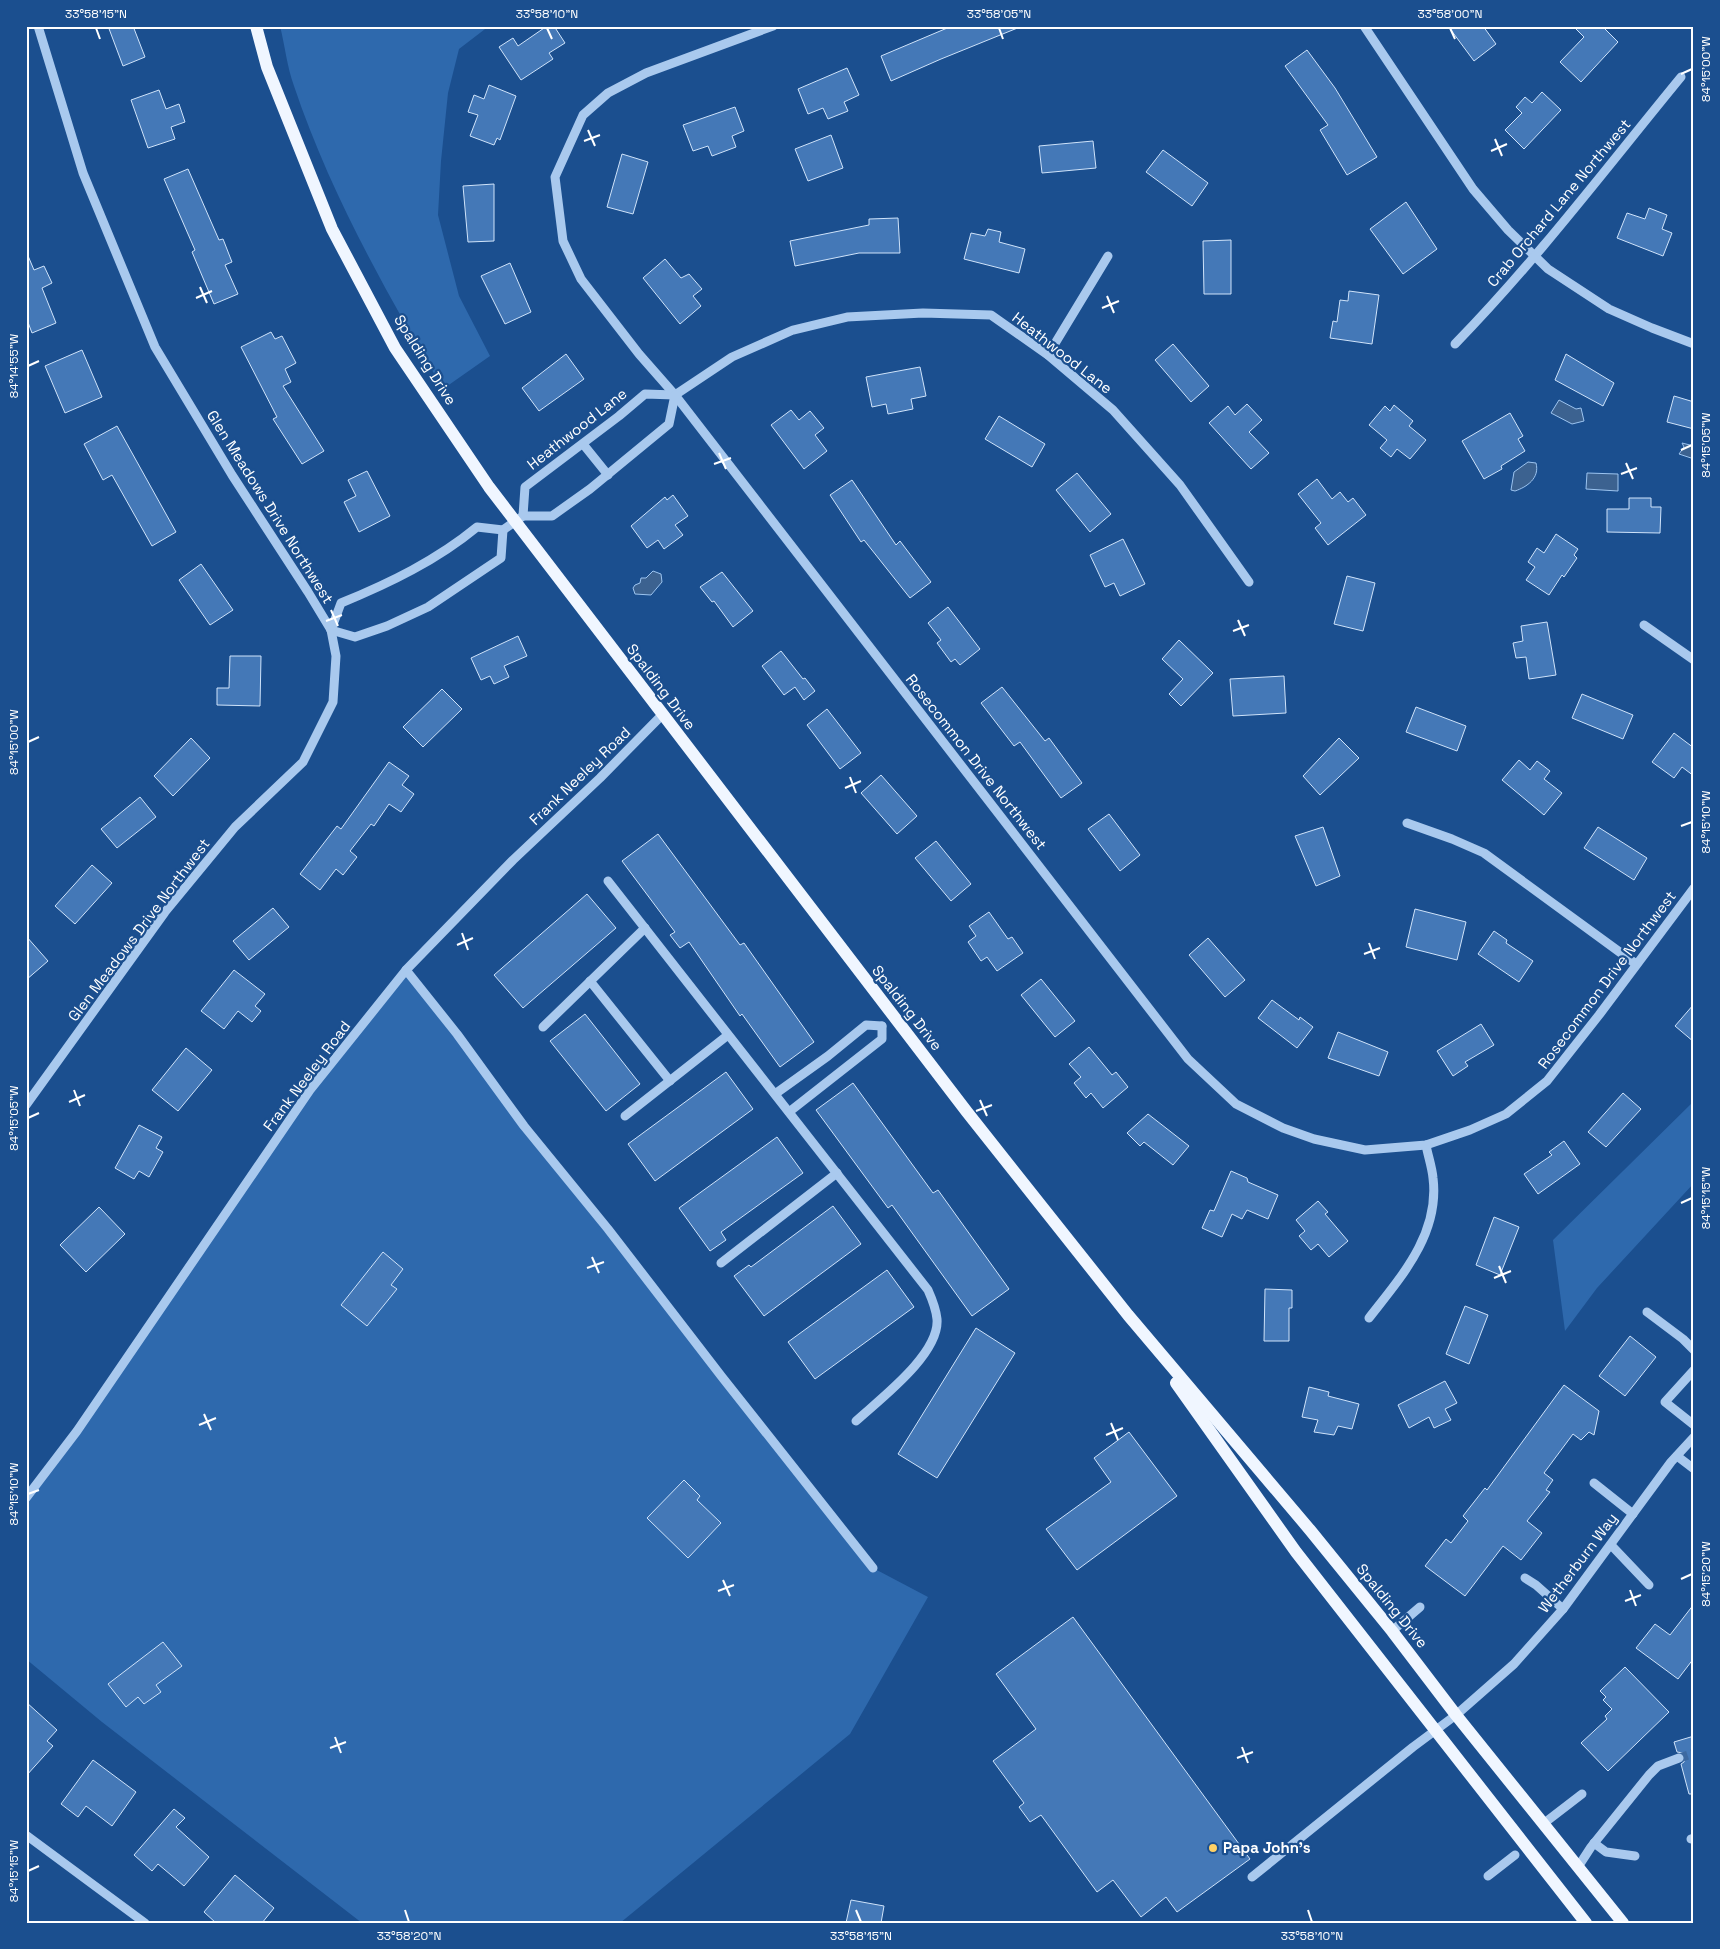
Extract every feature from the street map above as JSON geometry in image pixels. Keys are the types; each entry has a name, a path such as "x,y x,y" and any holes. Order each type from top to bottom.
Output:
{"main road":[{"name":"Spalding Drive","path":"256,26 267,67 332,229 395,348 489,487 519,519 662,715 892,1016 1128,1315 1310,1530 1392,1631 1456,1715 1622,1923"},
{"name":"Spalding Drive","path":"1128,1315 1296,1552 1586,1923"}],"street":[{"name":"Glen Meadows Drive Northwest","path":"26,1105 172,904 235,827 303,762 333,702 336,656 331,630 232,475 156,347 83,173 38,26"},
{"name":"Rosecommon Drive Northwest","path":"773,26 646,73 608,93 582,115 554,177 563,241 581,279 639,354 675,395 1188,1058 1236,1104 1283,1128 1314,1139 1365,1150 1426,1144 1470,1130 1506,1114 1547,1081 1694,888"},
{"path":"1364,26 1473,189 1508,230 1548,269 1609,309 1694,344"},
{"name":"Crab Orchard Lane Northwest","path":"1455,344 1484,314 1535,255 1681,78"},
{"path":"1048,355 1108,256"},
{"name":"Heathwood Lane","path":"519,519 525,488 644,394 675,395 728,359 793,330 847,317 922,313 991,314 1048,355 1113,410 1180,484 1248,582"},
{"path":"503,530 501,558 428,607 387,626 355,637 331,630 341,603 407,574 457,543 477,527 503,530 519,519 552,516 608,474 669,424 675,395"},
{"path":"583,444 608,474"},
{"path":"1644,624 1694,660"},
{"name":"Frank Neeley Road","path":"26,1498 77,1431 310,1090 406,970 513,860 600,778 662,715"},
{"path":"1407,823 1452,838 1484,853 1636,964"},
{"path":"608,881 928,1290 937,1320 933,1339 918,1363 856,1421"},
{"path":"543,1026 644,928"},
{"path":"406,970 457,1034 524,1126 608,1229 722,1378 873,1568"},
{"path":"590,981 670,1081"},
{"path":"882,1026 892,1016"},
{"name":"Spalding Drive","path":"775,1094 828,1056 866,1025 882,1026 882,1039 789,1112"},
{"path":"625,1116 728,1035"},
{"path":"1369,1318 1418,1251 1432,1216 1433,1179 1426,1144"},
{"path":"721,1263 837,1173"},
{"path":"1647,1312 1683,1339 1694,1350"},
{"path":"1694,1370 1665,1402 1694,1425"},
{"name":"Wetherburn Way","path":"1252,1877 1413,1747 1456,1715 1514,1664 1563,1609 1677,1456 1694,1437"},
{"path":"1677,1456 1694,1470"},
{"path":"1594,1483 1633,1514"},
{"path":"1611,1545 1649,1585"},
{"path":"1525,1578 1536,1585 1563,1609"},
{"path":"1392,1631 1420,1607"},
{"path":"1578,1867 1594,1843 1658,1766 1679,1758"},
{"path":"1543,1824 1582,1794"},
{"path":"26,1835 145,1923"},
{"path":"1594,1843 1606,1852 1635,1856"},
{"path":"1488,1876 1515,1855"}],"shaded area":[{"path":"280,26 489,26 459,49 448,93 438,215 459,296 490,356 443,389 380,279 324,165 292,79"},
{"path":"1559,400 1576,409 1581,408 1584,421 1572,424 1551,413"},
{"path":"1682,443 1694,446 1694,459 1679,454 1684,447"},
{"path":"1528,462 1536,463 1536,473 1532,481 1515,491 1511,490 1514,472"},
{"path":"1587,473 1618,474 1618,491 1586,489"},
{"path":"653,571 661,574 662,582 651,595 635,594 633,588 635,585 640,583 641,578 646,578"},
{"path":"406,970 873,1568 928,1597 850,1734 620,1923 362,1923 102,1722 26,1659 26,1495 111,1382 310,1090"},
{"path":"1694,1101 1694,1183 1597,1288 1565,1331 1553,1240"}],"building":[{"path":"108,26 133,26 145,57 123,66"},
{"path":"547,26 554,26 565,43 549,53 553,59 521,80 499,47 513,38 518,46"},
{"path":"952,26 1020,27 891,81 881,56"},
{"path":"1448,26 1483,26 1496,44 1474,61"},
{"path":"1573,26 1602,26 1618,42 1581,82 1560,62 1584,37"},
{"path":"1307,50 1335,88 1377,157 1347,175 1320,130 1328,125 1285,66"},
{"path":"847,68 859,95 844,102 848,111 828,119 823,108 808,114 798,89"},
{"path":"489,85 516,96 500,140 497,138 494,145 470,136 478,115 468,112 474,95 484,99"},
{"path":"159,90 166,109 179,104 185,122 171,127 175,139 148,148 131,100"},
{"path":"1542,92 1561,110 1524,149 1505,130 1522,113 1516,107 1525,97 1532,103"},
{"path":"735,107 744,131 732,136 736,147 712,156 708,146 693,151 683,125"},
{"path":"831,135 843,168 808,181 795,149"},
{"path":"1093,141 1096,168 1042,173 1039,146"},
{"path":"1163,150 1208,183 1192,206 1146,172"},
{"path":"622,154 648,162 633,214 607,207"},
{"path":"188,169 219,240 223,239 232,262 225,265 238,294 214,304 192,252 195,250 164,179"},
{"path":"494,184 494,241 468,242 463,186"},
{"path":"1406,202 1437,249 1403,274 1370,229"},
{"path":"1649,208 1667,215 1662,229 1672,233 1663,256 1617,238 1627,213 1645,219"},
{"path":"898,218 900,253 859,253 795,266 790,241 869,225 869,219"},
{"path":"988,229 1001,232 999,242 1025,249 1019,273 964,259 971,233 985,236"},
{"path":"1231,240 1231,294 1204,294 1203,241"},
{"path":"26,251 34,270 44,266 52,283 42,288 56,323 32,333 26,317"},
{"path":"665,259 681,278 689,274 702,289 693,296 701,306 680,324 643,278"},
{"path":"510,263 531,312 505,324 481,276"},
{"path":"1349,291 1379,295 1372,344 1330,338 1333,321 1337,322 1340,300 1348,301"},
{"path":"271,332 275,339 282,336 296,363 285,369 291,382 283,386 324,451 302,464 273,419 277,417 241,347"},
{"path":"1173,344 1209,386 1191,402 1155,360"},
{"path":"82,350 102,397 65,413 45,366"},
{"path":"566,354 584,379 539,411 522,388"},
{"path":"1566,354 1614,383 1603,406 1555,380"},
{"path":"920,367 926,396 911,399 913,409 888,414 886,404 872,407 866,377"},
{"path":"1674,396 1694,402 1694,429 1667,422"},
{"path":"1247,404 1262,420 1249,432 1269,453 1251,469 1209,423 1228,406 1235,415"},
{"path":"1394,405 1413,421 1409,426 1426,440 1410,459 1397,449 1391,457 1380,448 1387,440 1369,425 1385,406 1390,411"},
{"path":"791,410 799,420 810,411 824,428 815,435 827,451 804,469 771,425"},
{"path":"1510,413 1523,436 1518,439 1525,451 1501,466 1502,469 1484,479 1462,441"},
{"path":"999,416 1045,444 1032,467 985,439"},
{"path":"117,426 176,532 152,546 112,475 103,480 84,444"},
{"path":"367,471 390,516 359,532 344,502 356,496 348,480"},
{"path":"1077,473 1111,514 1090,532 1056,490"},
{"path":"1317,479 1332,499 1340,492 1348,502 1353,498 1366,515 1328,545 1315,528 1321,523 1298,494"},
{"path":"852,480 896,545 900,541 931,582 910,598 864,540 861,542 830,495"},
{"path":"673,495 688,516 675,525 683,535 664,549 658,540 647,548 631,526 665,497 667,500"},
{"path":"1629,498 1651,498 1651,507 1661,507 1660,533 1607,532 1607,509 1629,509"},
{"path":"1556,534 1578,549 1574,555 1577,558 1564,577 1562,575 1549,595 1526,580 1535,567 1528,562 1537,548 1544,553"},
{"path":"1123,539 1145,584 1120,596 1114,583 1105,587 1090,555"},
{"path":"201,564 233,610 210,625 179,580"},
{"path":"722,572 753,611 733,627 714,601 712,602 700,587"},
{"path":"1347,576 1375,583 1363,631 1334,624"},
{"path":"948,607 980,649 960,665 955,659 951,662 937,643 941,640 928,623"},
{"path":"1547,622 1556,675 1529,679 1526,657 1516,658 1513,643 1523,641 1521,626"},
{"path":"518,636 527,656 504,666 509,677 494,684 490,676 481,680 471,658"},
{"path":"1179,640 1213,673 1181,706 1169,694 1183,679 1162,659"},
{"path":"781,651 815,691 804,700 795,687 784,695 762,666"},
{"path":"230,656 261,656 260,706 217,705 217,688 229,688"},
{"path":"1284,676 1286,713 1233,716 1230,679"},
{"path":"1002,687 1045,741 1049,738 1082,783 1061,798 1020,742 1014,746 981,703"},
{"path":"442,689 462,709 423,747 403,727"},
{"path":"1582,694 1633,715 1623,739 1572,718"},
{"path":"1416,707 1466,726 1457,751 1406,732"},
{"path":"827,709 861,753 840,769 807,725"},
{"path":"1674,733 1694,748 1694,776 1682,767 1674,778 1652,762"},
{"path":"191,738 210,758 173,796 154,776"},
{"path":"1339,738 1359,758 1320,795 1303,776"},
{"path":"1519,760 1530,770 1537,761 1550,771 1544,779 1562,793 1544,815 1502,780"},
{"path":"389,762 409,776 402,785 414,794 401,812 389,804 374,826 371,824 350,851 357,857 343,875 336,869 320,890 300,874 337,826 341,829"},
{"path":"881,775 917,816 897,834 861,793"},
{"path":"140,797 156,817 117,848 101,829"},
{"path":"1109,814 1140,855 1120,871 1088,829"},
{"path":"1323,827 1340,876 1316,886 1295,836"},
{"path":"1598,827 1647,858 1634,880 1584,848"},
{"path":"658,834 740,945 744,943 814,1042 780,1067 742,1014 740,1016 689,942 680,948 670,935 675,932 622,861"},
{"path":"936,841 971,884 951,901 915,858"},
{"path":"92,865 112,883 75,924 55,906"},
{"path":"587,894 616,928 523,1008 494,975"},
{"path":"273,908 289,927 249,960 233,941"},
{"path":"1415,909 1466,922 1457,960 1406,947"},
{"path":"989,912 1008,939 1012,937 1023,953 997,971 987,957 981,961 968,942 976,936 969,926"},
{"path":"1494,931 1507,940 1506,943 1533,961 1519,982 1478,954"},
{"path":"26,936 48,961 26,980"},
{"path":"1208,938 1245,980 1225,997 1189,955"},
{"path":"234,970 265,994 255,1006 261,1011 252,1022 238,1011 224,1029 201,1011"},
{"path":"1041,979 1075,1021 1055,1037 1021,995"},
{"path":"1272,1000 1299,1020 1300,1017 1313,1027 1297,1048 1258,1018"},
{"path":"1694,1004 1694,1042 1675,1026"},
{"path":"585,1014 640,1084 606,1111 550,1041"},
{"path":"1481,1024 1494,1045 1465,1062 1468,1066 1453,1076 1437,1051"},
{"path":"1338,1032 1388,1052 1379,1076 1328,1058"},
{"path":"1089,1047 1112,1075 1116,1072 1128,1087 1103,1108 1091,1093 1086,1098 1074,1083 1081,1077 1069,1064"},
{"path":"186,1048 212,1070 178,1111 152,1090"},
{"path":"726,1072 753,1109 655,1181 628,1144"},
{"path":"853,1083 933,1193 938,1190 1009,1289 972,1316 892,1205 888,1208 816,1110"},
{"path":"1623,1093 1641,1109 1606,1147 1588,1132"},
{"path":"1148,1114 1189,1146 1173,1165 1144,1142 1140,1146 1127,1133"},
{"path":"139,1125 162,1137 156,1148 163,1152 149,1177 139,1171 134,1179 115,1168"},
{"path":"777,1137 803,1173 721,1232 726,1240 710,1251 679,1208"},
{"path":"1564,1141 1580,1164 1538,1194 1524,1174 1552,1155 1549,1152"},
{"path":"1231,1171 1247,1178 1248,1182 1278,1195 1268,1219 1247,1210 1242,1219 1232,1214 1222,1237 1202,1228 1210,1210 1214,1211"},
{"path":"1318,1201 1328,1212 1325,1214 1348,1241 1329,1257 1318,1244 1311,1250 1299,1236 1305,1231 1296,1220"},
{"path":"833,1206 861,1244 764,1316 734,1276 749,1265 751,1267"},
{"path":"99,1207 125,1234 86,1272 60,1245"},
{"path":"1494,1217 1519,1227 1500,1275 1476,1265"},
{"path":"383,1252 403,1269 391,1285 397,1289 367,1326 341,1305"},
{"path":"887,1270 914,1307 815,1379 788,1342"},
{"path":"1265,1289 1292,1290 1292,1308 1289,1308 1289,1341 1264,1341"},
{"path":"1465,1306 1488,1315 1469,1364 1446,1354"},
{"path":"976,1328 1015,1353 937,1478 898,1454"},
{"path":"1630,1336 1656,1357 1625,1396 1599,1376"},
{"path":"1445,1381 1457,1403 1445,1409 1451,1420 1434,1428 1429,1417 1409,1428 1398,1405"},
{"path":"1564,1385 1599,1411 1594,1435 1589,1432 1581,1440 1573,1434 1544,1473 1553,1480 1546,1490 1550,1492 1527,1521 1542,1533 1521,1560 1503,1546 1465,1596 1425,1566 1446,1539 1451,1543 1468,1521 1463,1516 1485,1488 1487,1490"},
{"path":"1309,1387 1329,1392 1328,1396 1359,1404 1352,1429 1338,1426 1334,1435 1314,1432 1318,1420 1302,1417"},
{"path":"1129,1432 1177,1496 1077,1570 1046,1529 1111,1482 1094,1458"},
{"path":"684,1480 700,1496 697,1500 721,1523 688,1558 647,1518"},
{"path":"1694,1604 1694,1658 1678,1679 1636,1648 1655,1624 1670,1635"},
{"path":"1073,1617 1250,1859 1177,1912 1166,1897 1141,1917 1113,1880 1097,1892 1041,1815 1030,1822 1019,1807 1024,1803 993,1761 1036,1729 996,1674"},
{"path":"163,1642 182,1666 156,1685 161,1692 144,1704 138,1697 126,1707 108,1684"},
{"path":"1625,1667 1669,1712 1608,1771 1581,1743 1607,1719 1605,1716 1612,1709 1603,1700 1606,1697 1600,1691"},
{"path":"26,1702 57,1730 47,1741 53,1746 26,1776"},
{"path":"1694,1736 1694,1794 1689,1794 1681,1764 1684,1762 1685,1756 1683,1753 1677,1752 1674,1742"},
{"path":"93,1760 136,1792 112,1826 86,1806 78,1817 61,1804"},
{"path":"174,1809 185,1818 176,1827 209,1857 184,1886 158,1864 152,1871 134,1855"},
{"path":"235,1875 274,1908 262,1923 216,1923 204,1912"},
{"path":"851,1900 884,1906 881,1923 846,1923"}],"tunnel":[{"path":"1679,1758 1694,1753"}],"place":[{"name":"Papa John's","path":"1213,1848"}]}
